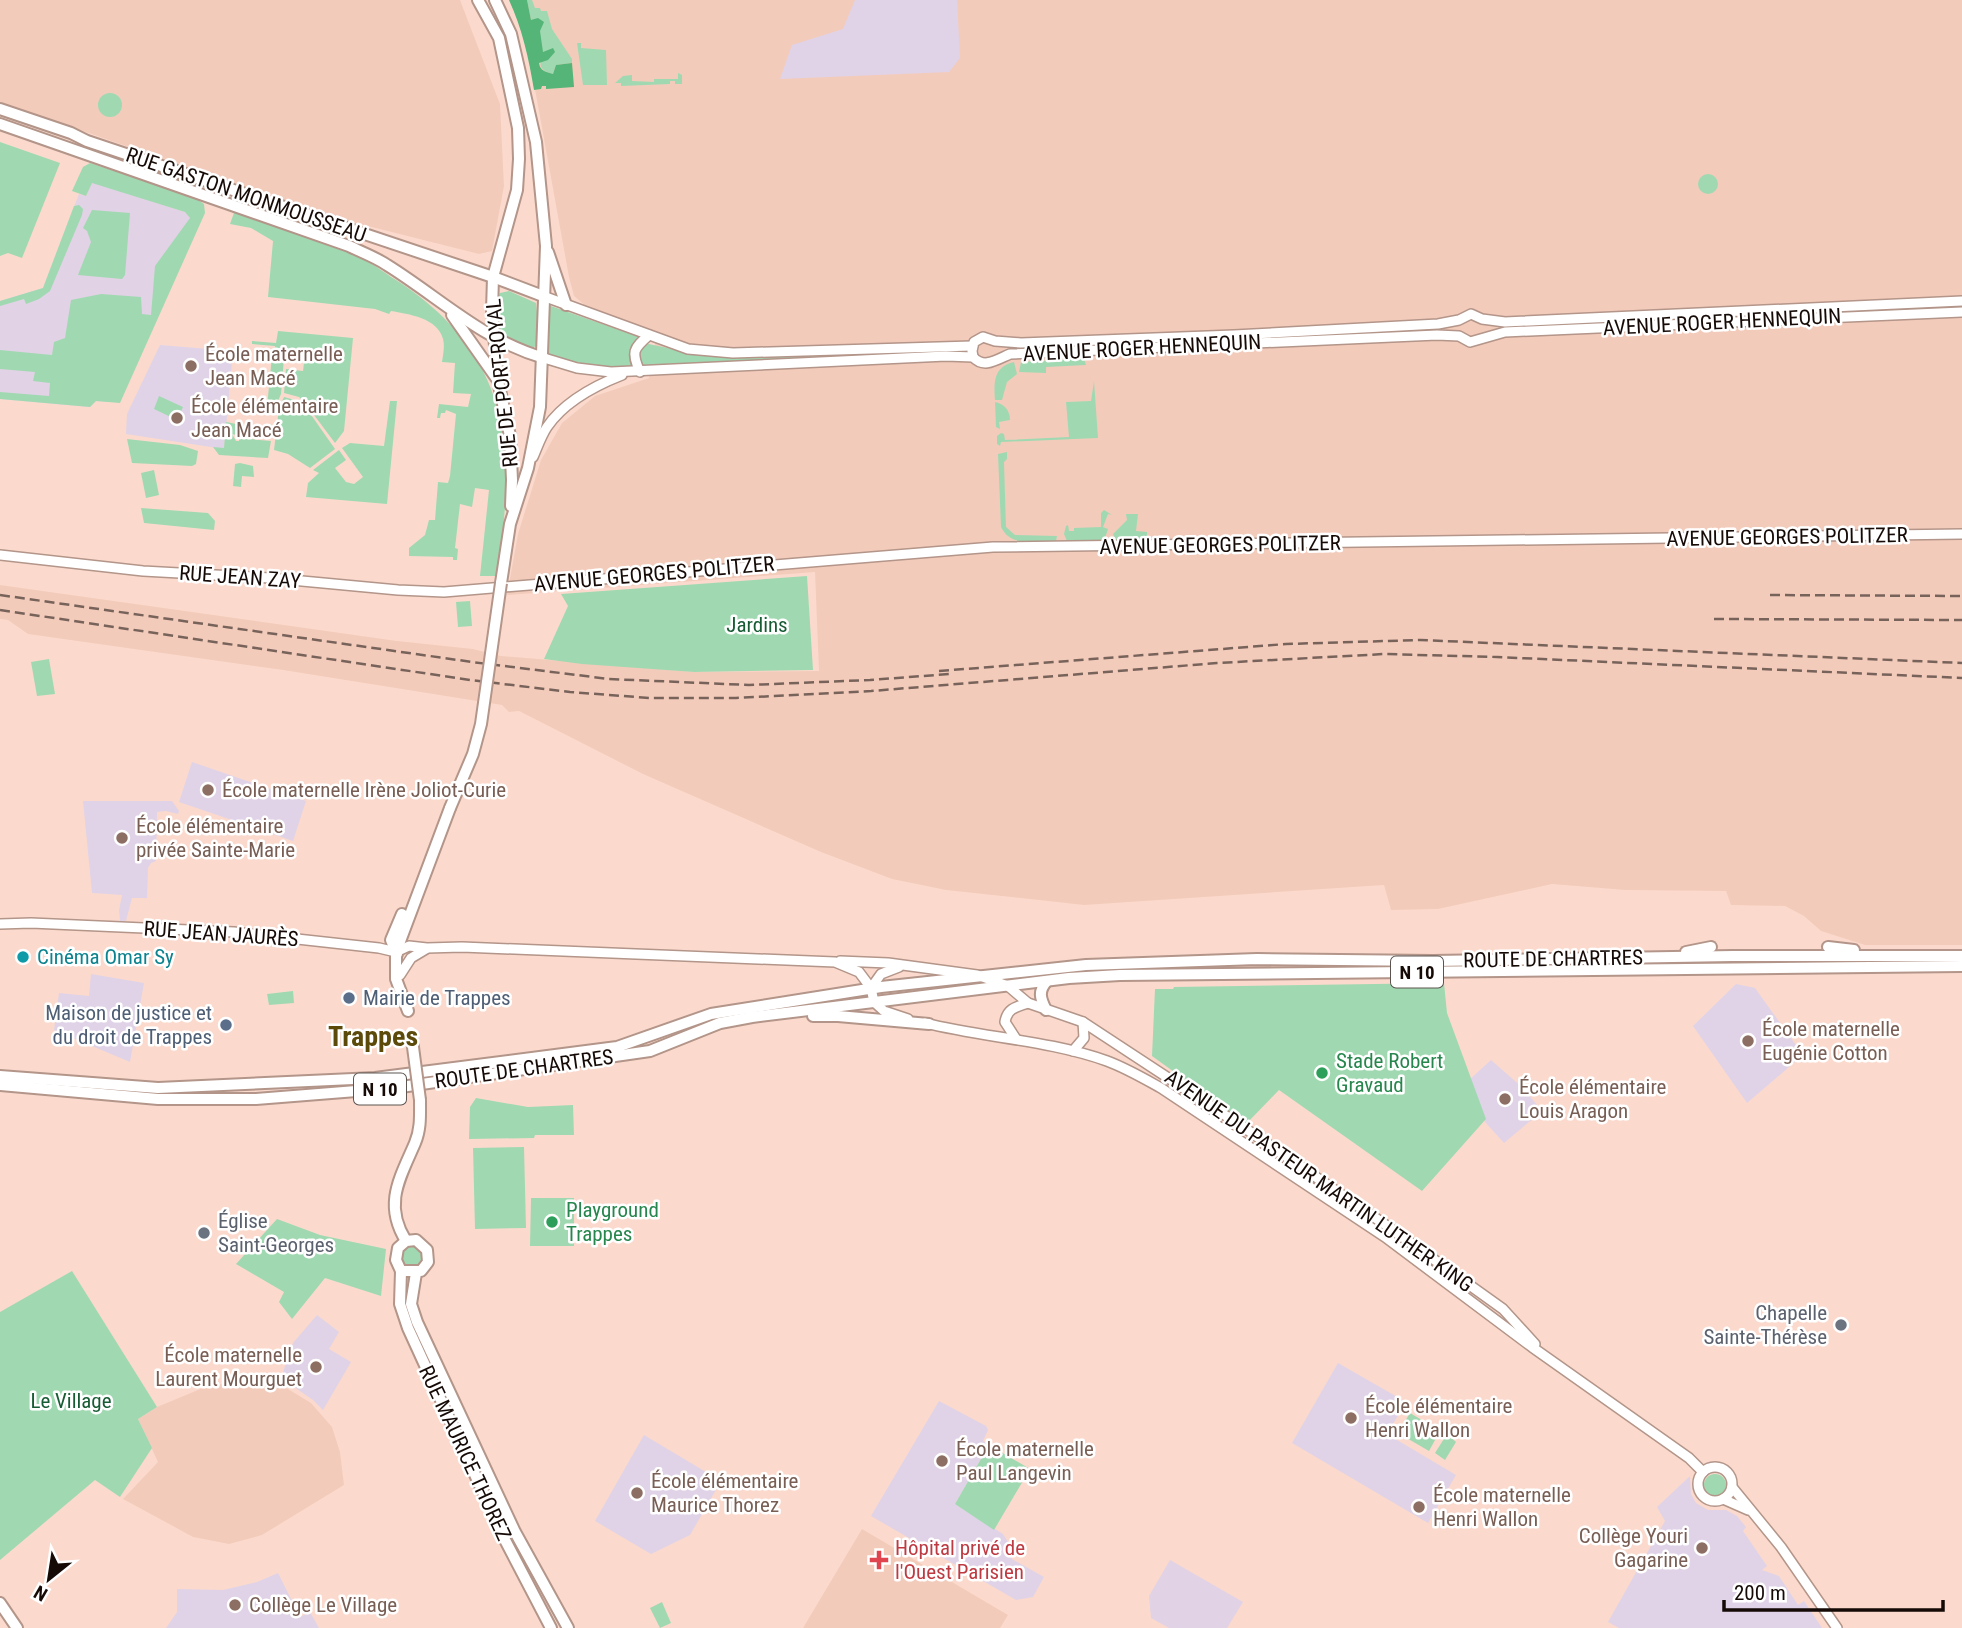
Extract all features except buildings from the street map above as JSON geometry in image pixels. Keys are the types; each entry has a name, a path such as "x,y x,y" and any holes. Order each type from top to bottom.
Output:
{"main road":[{"name":"RUE DE PORT-ROYAL","path":"408,1011 400,975 400,960 391,940 473,754 481,724 510,524 510,436 498,381 493,277 517,190 518,128 499,38 478,0"},
{"name":"RUE DE PORT-ROYAL","path":"495,0 511,34 536,142 546,246 543,296 544,358 540,407 528,468 510,524"},
{"name":"RUE GASTON MONMOUSSEAU","path":"0,109 543,296"},
{"name":"RUE GASTON MONMOUSSEAU","path":"0,124 349,246 386,264 494,339 522,352 544,358"},
{"path":"546,246 566,305"},
{"path":"446,307 498,381"},
{"path":"1655,958 1666,953 1692,952 1711,947"},
{"path":"1828,947 1866,951 1880,956"},
{"name":"RUE DE PORT-ROYAL","path":"396,952 396,979 408,1011"},
{"name":"ROUTE DE CHARTRES","path":"0,1076 158,1088 375,1078 617,1047 711,1014 977,975 1086,965 1257,959 1433,961 1962,956"},
{"name":"ROUTE DE CHARTRES","path":"0,1085 158,1099 256,1099 394,1088 650,1052 720,1023 752,1017 1107,975 1962,966"},
{"path":"1046,1010 1040,994 1041,987 1047,981"},
{"path":"406,1241 398,1226 396,1210 400,1175 420,1124 420,1101 408,1011"},
{"path":"752,1017 762,1022 838,1016 929,1024"},
{"path":"416,1240 428,1250 426,1266 416,1273 401,1271 396,1255 398,1248 406,1241 416,1240"},
{"name":"RUE MAURICE THOREZ","path":"401,1271 400,1304 408,1328 504,1538 551,1628"},
{"name":"RUE MAURICE THOREZ","path":"416,1273 411,1304 418,1322 515,1532 568,1628"},
{"path":"0,1604 17,1628"}],"street":[{"name":"AVENUE ROGER HENNEQUIN","path":"543,296 688,349 733,353 972,351"},
{"name":"AVENUE ROGER HENNEQUIN","path":"972,351 977,339 983,337 1021,343 1438,324 1460,320 1471,314 1482,319 1505,322 1962,301"},
{"name":"AVENUE ROGER HENNEQUIN","path":"972,351 980,363 1010,355 1437,335 1459,336 1471,342 1482,337 1518,331 1962,312"},
{"path":"1482,319 1486,328 1482,337"},
{"path":"1459,336 1457,328 1460,320"},
{"path":"635,372 636,346 649,335"},
{"name":"AVENUE ROGER HENNEQUIN","path":"994,361 999,350 996,341"},
{"name":"AVENUE ROGER HENNEQUIN","path":"635,372 946,356 972,351"},
{"path":"544,358 577,368 635,372"},
{"path":"528,468 547,427 576,398 601,384 635,372"},
{"name":"AVENUE GEORGES POLITZER","path":"480,587 993,547 1962,534"},
{"name":"RUE JEAN ZAY","path":"0,555 143,571 270,578 409,591 444,592 480,587"},
{"name":"RUE JEAN JAURÈS","path":"0,923 234,932 396,952 409,946 835,962 845,960 977,975"},
{"path":"400,975 411,958 427,948"},
{"path":"835,962 859,972 871,989 874,1002"},
{"path":"871,989 881,974 904,965"},
{"name":"ROUTE DE CHARTRES","path":"977,975 1008,986"},
{"name":"AVENUE DU PASTEUR MARTIN LUTHER KING","path":"1008,986 1028,1003 1083,1023 1250,1130 1503,1309 1544,1353"},
{"name":"AVENUE DU PASTEUR MARTIN LUTHER KING","path":"874,1002 889,1013 929,1024 1073,1051 1122,1067 1161,1088 1385,1237 1523,1340 1689,1458 1703,1472"},
{"path":"1016,1039 1004,1022 1006,1015 1011,1009 1028,1003"},
{"path":"1073,1051 1084,1038 1083,1023"},
{"name":"AVENUE DU PASTEUR MARTIN LUTHER KING","path":"1703,1472 1713,1468 1724,1470 1730,1476 1732,1487 1781,1548 1837,1628"},
{"name":"AVENUE DU PASTEUR MARTIN LUTHER KING","path":"1703,1472 1699,1485 1702,1494 1709,1500 1723,1499 1749,1511"},
{"path":"1723,1499 1732,1487"}],"shaded area":[{"path":"0,0 460,0 500,104 504,186 492,251 479,254 320,214 0,102"},
{"path":"509,0 1962,0 1962,945 1865,945 1821,931 1804,916 1785,906 1731,905 1726,891 1625,890 1552,884 1438,909 1391,910 1384,885 1084,905 946,890 892,879 821,852 643,774 519,711 509,712 502,705 283,670 28,634 8,620 0,619 0,585 397,641 473,649 501,656 694,672 819,671 815,572 507,595 518,534 541,460 562,423 595,396 649,378 657,334 587,307 574,296 529,56"},
{"path":"855,0 957,0 960,58 949,72 780,79 792,45 843,29"},
{"path":"92,182 185,212 190,218 151,315 111,402 95,401 90,407 0,399 0,301 43,288 79,194 86,196"},
{"name":"École élémentaire Jean Macé","path":"160,345 233,351 224,449 126,434 127,414"},
{"path":"192,762 306,801 293,841 179,802"},
{"name":"École élémentaire privée Sainte-Marie","path":"83,801 172,801 179,811 178,814 157,812 156,861 148,868 147,898 132,898 126,921 120,921 122,895 92,893"},
{"path":"91,974 144,983 130,1062 54,1030 59,993 89,996"},
{"name":"École maternelle Eugénie Cotton","path":"1736,984 1755,988 1803,1055 1747,1103 1693,1026"},
{"name":"École élémentaire Louis Aragon","path":"1491,1060 1523,1088 1542,1111 1504,1143 1485,1122 1469,1080"},
{"name":"École maternelle Laurent Mourguet","path":"317,1315 339,1332 329,1349 351,1362 323,1410 281,1378 293,1343"},
{"name":"École élémentaire Henri Wallon","path":"1338,1363 1406,1402 1387,1434 1456,1475 1428,1523 1292,1443"},
{"path":"273,1380 311,1403 332,1427 340,1452 344,1485 262,1535 229,1544 193,1537 123,1499 158,1462 138,1419 157,1407 210,1385"},
{"path":"939,1401 986,1426 988,1430 983,1441 989,1445 955,1504 1003,1534 1010,1545 1012,1559 1044,1577 1033,1597 1016,1600 871,1516"},
{"path":"644,1435 721,1481 690,1535 651,1554 595,1521"},
{"name":"Collège Youri Gagarine","path":"1690,1476 1691,1494 1696,1503 1708,1510 1726,1510 1737,1516 1746,1527 1743,1531 1767,1566 1762,1570 1779,1576 1798,1605 1804,1601 1822,1628 1619,1628 1608,1622 1665,1521 1657,1507"},
{"name":"Hôpital privé de l'Ouest Parisien","path":"862,1529 1008,1615 1000,1628 803,1628"},
{"path":"1170,1560 1243,1602 1227,1628 1169,1628 1151,1618 1149,1596"},
{"name":"Collège Le Village","path":"278,1573 300,1617 310,1612 319,1628 166,1628 177,1612 177,1589 223,1590 257,1582"}],"green space":[{"path":"509,0 527,0 531,20 538,18 544,22 540,31 543,52 553,48 555,52 548,60 539,63 541,68 553,74 556,65 572,63 574,87 546,89 546,86 542,86 541,89 534,90 518,22"},
{"path":"527,0 532,0 535,8 547,11 552,29 572,59 572,63 556,65 553,74 541,67 543,53"},
{"path":"577,43 581,43 581,48 606,50 607,85 583,85"},
{"path":"678,73 682,75 682,84 670,81 670,84 621,86 621,83 615,83 623,76 632,75 632,81 678,79"},
{"path":"110,93 119,96 122,105 119,114 110,117 101,114 98,105 101,96"},
{"path":"0,142 60,163 22,258 8,253 0,256"},
{"path":"90,163 194,197 204,204 205,213 120,403 96,401 90,407 0,399 0,392 49,396 50,383 33,381 35,372 0,369 0,350 52,355 54,342 65,338 71,300 101,294 141,297 142,314 151,315 155,266 190,218 185,212 92,183 86,196 72,191 83,167"},
{"path":"1708,174 1715,177 1718,184 1715,191 1708,194 1701,191 1698,184 1701,177"},
{"path":"79,205 83,209 82,215 50,291 26,304 24,299 0,306 0,301 43,288 74,206"},
{"path":"92,210 130,213 125,275 122,279 78,275 91,242 83,228"},
{"path":"235,210 326,242 366,260 435,309 464,340 484,374 498,409 505,447 506,488 496,576 480,576 489,490 475,488 472,507 460,504 455,548 458,549 457,560 453,560 453,557 409,556 409,548 425,535 429,520 435,520 438,482 448,483 450,476 456,414 446,410 437,418 439,404 468,407 471,394 453,393 455,363 442,362 444,345 440,332 422,318 406,314 268,297 273,241 251,228 230,224"},
{"path":"509,291 536,303 539,332 537,345 530,350 499,335 496,303 500,293"},
{"path":"548,305 639,337 634,368 600,367 548,356"},
{"path":"278,331 353,338 344,431 335,443 299,397 284,393 286,369 303,371 305,355 274,355 275,346 252,344 252,341 276,343"},
{"path":"644,343 691,353 736,358 963,347 962,355 647,368 638,360 640,346"},
{"path":"272,356 284,358 281,394 275,408 267,407"},
{"path":"1084,359 1086,365 1046,367 1046,373 1019,372 1021,362"},
{"path":"1014,362 1017,374 1007,382 1002,400 995,400 998,371"},
{"path":"1094,381 1098,438 1001,442 1000,446 997,444 997,436 1001,433 1004,434 1005,440 1069,437 1066,402 1091,401"},
{"path":"159,396 183,407 177,420 154,409"},
{"path":"284,397 302,402 335,449 310,468 288,454 274,450 279,408"},
{"path":"390,401 397,401 387,504 306,497 308,483 319,473 313,470 339,450 346,460 335,468 346,482 354,484 363,477 342,448 350,443 384,446"},
{"path":"995,402 1004,406 1010,417 1010,420 999,422 1000,429 996,427"},
{"path":"226,422 247,426 249,436 239,435 240,431 237,431 236,435 232,434 236,441 239,441 239,438 271,441 268,458 219,455 213,447 224,448"},
{"path":"269,424 272,425 271,438 252,436 250,426 268,428"},
{"path":"127,439 180,445 198,451 196,464 132,463"},
{"path":"1007,452 1004,462 1006,527 1015,535 1057,536 1056,541 1018,541 1005,534 1001,527 998,454"},
{"path":"235,464 253,466 254,477 242,476 241,487 233,486"},
{"path":"154,470 159,495 146,498 141,473"},
{"path":"141,508 208,513 215,521 214,530 144,523"},
{"path":"1104,510 1112,515 1108,514 1103,527 1108,529 1104,541 1067,541 1064,534 1066,526 1068,525 1069,531 1074,531 1074,528 1101,527 1101,513"},
{"path":"1126,514 1138,514 1136,531 1147,532 1147,540 1116,540 1113,534 1127,520"},
{"name":"Jardins","path":"807,576 813,670 694,672 544,659 568,606 561,594"},
{"path":"470,601 472,626 458,627 456,602"},
{"path":"49,659 55,694 37,696 31,662"},
{"name":"Stade Robert Gravaud","path":"1444,983 1447,1013 1486,1119 1422,1191 1279,1090 1246,1124 1152,1056 1155,989"},
{"path":"293,991 294,1003 269,1005 267,994"},
{"path":"476,1098 528,1107 573,1105 574,1135 469,1139 470,1107"},
{"path":"524,1147 526,1228 475,1229 473,1148"},
{"name":"Playground Trappes","path":"531,1198 574,1198 574,1246 530,1246"},
{"path":"277,1219 320,1235 386,1249 381,1296 325,1278 292,1319 279,1302 284,1292 236,1264"},
{"path":"412,1246 420,1249 423,1257 420,1265 412,1268 404,1265 401,1257 404,1249"},
{"name":"Le Village","path":"72,1271 157,1407 138,1419 152,1448 120,1497 95,1480 0,1560 0,1312"},
{"path":"1410,1413 1440,1431 1429,1451 1398,1433"},
{"path":"1447,1434 1456,1442 1445,1460 1435,1453"},
{"path":"989,1445 1030,1469 994,1530 955,1504"},
{"path":"1715,1474 1723,1477 1726,1485 1723,1493 1715,1496 1707,1493 1704,1485 1707,1477"},
{"path":"662,1602 671,1623 660,1628 650,1608"}],"railway":[{"path":"0,595 609,679 749,685 949,674"},
{"path":"1770,595 1962,596"},
{"path":"0,610 470,680 649,698 736,698 871,691 1217,663 1384,654 1962,678"},
{"path":"1714,619 1962,620"},
{"path":"939,671 1286,644 1420,640 1962,663"}],"place":[{"name":"École maternelle Jean Macé","path":"191,366"},
{"name":"École élémentaire Jean Macé","path":"177,418"},
{"name":"École maternelle Irène Joliot-Curie","path":"208,790"},
{"name":"École élémentaire privée Sainte-Marie","path":"122,838"},
{"name":"Cinéma Omar Sy","path":"23,957"},
{"name":"Mairie de Trappes","path":"349,998"},
{"name":"Maison de justice et du droit de Trappes","path":"226,1025"},
{"name":"École maternelle Eugénie Cotton","path":"1748,1041"},
{"name":"Stade Robert Gravaud","path":"1322,1073"},
{"name":"École élémentaire Louis Aragon","path":"1505,1099"},
{"name":"Playground Trappes","path":"552,1222"},
{"name":"Église Saint-Georges","path":"204,1233"},
{"name":"Chapelle Sainte-Thérèse","path":"1841,1325"},
{"name":"École maternelle Laurent Mourguet","path":"316,1367"},
{"name":"École élémentaire Henri Wallon","path":"1351,1418"},
{"name":"École maternelle Paul Langevin","path":"942,1461"},
{"name":"École élémentaire Maurice Thorez","path":"637,1493"},
{"name":"École maternelle Henri Wallon","path":"1419,1507"},
{"name":"Collège Youri Gagarine","path":"1702,1548"},
{"name":"Hôpital privé de l'Ouest Parisien","path":"879,1560"},
{"name":"Collège Le Village","path":"235,1605"}],"district":[{"name":"Trappes","path":"373,1036"}]}
